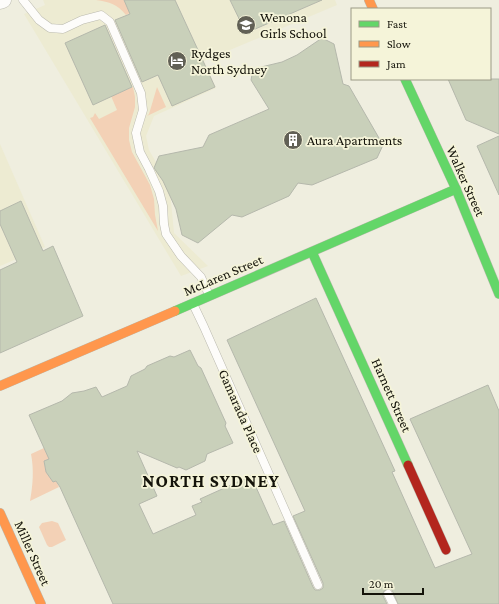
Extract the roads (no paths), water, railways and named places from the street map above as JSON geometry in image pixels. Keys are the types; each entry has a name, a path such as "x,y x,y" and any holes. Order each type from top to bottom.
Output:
{"street":[{"name":"Walker Street","path":"405,80 456,189 499,294"},
{"name":"McLaren Street","path":"0,386 456,189"},
{"name":"Harnett Street","path":"312,252 446,550"},
{"name":"Miller Street","path":"0,513 41,604"}],"lane":[{"path":"24,0 39,20 50,28 64,29 82,20 101,15 110,22 141,93 143,110 136,132 140,152 158,191 166,234 181,256 201,277 210,296"},
{"name":"Gamarada Place","path":"192,303 318,585"},
{"path":"388,594 392,604"}],"place":[{"name":"Wenona Girls School","path":"246,25"},
{"name":"Rydges North Sydney","path":"177,61"},
{"name":"Aura Apartments","path":"293,140"}],"district":[{"name":"NORTH SYDNEY","path":"211,481"}]}
